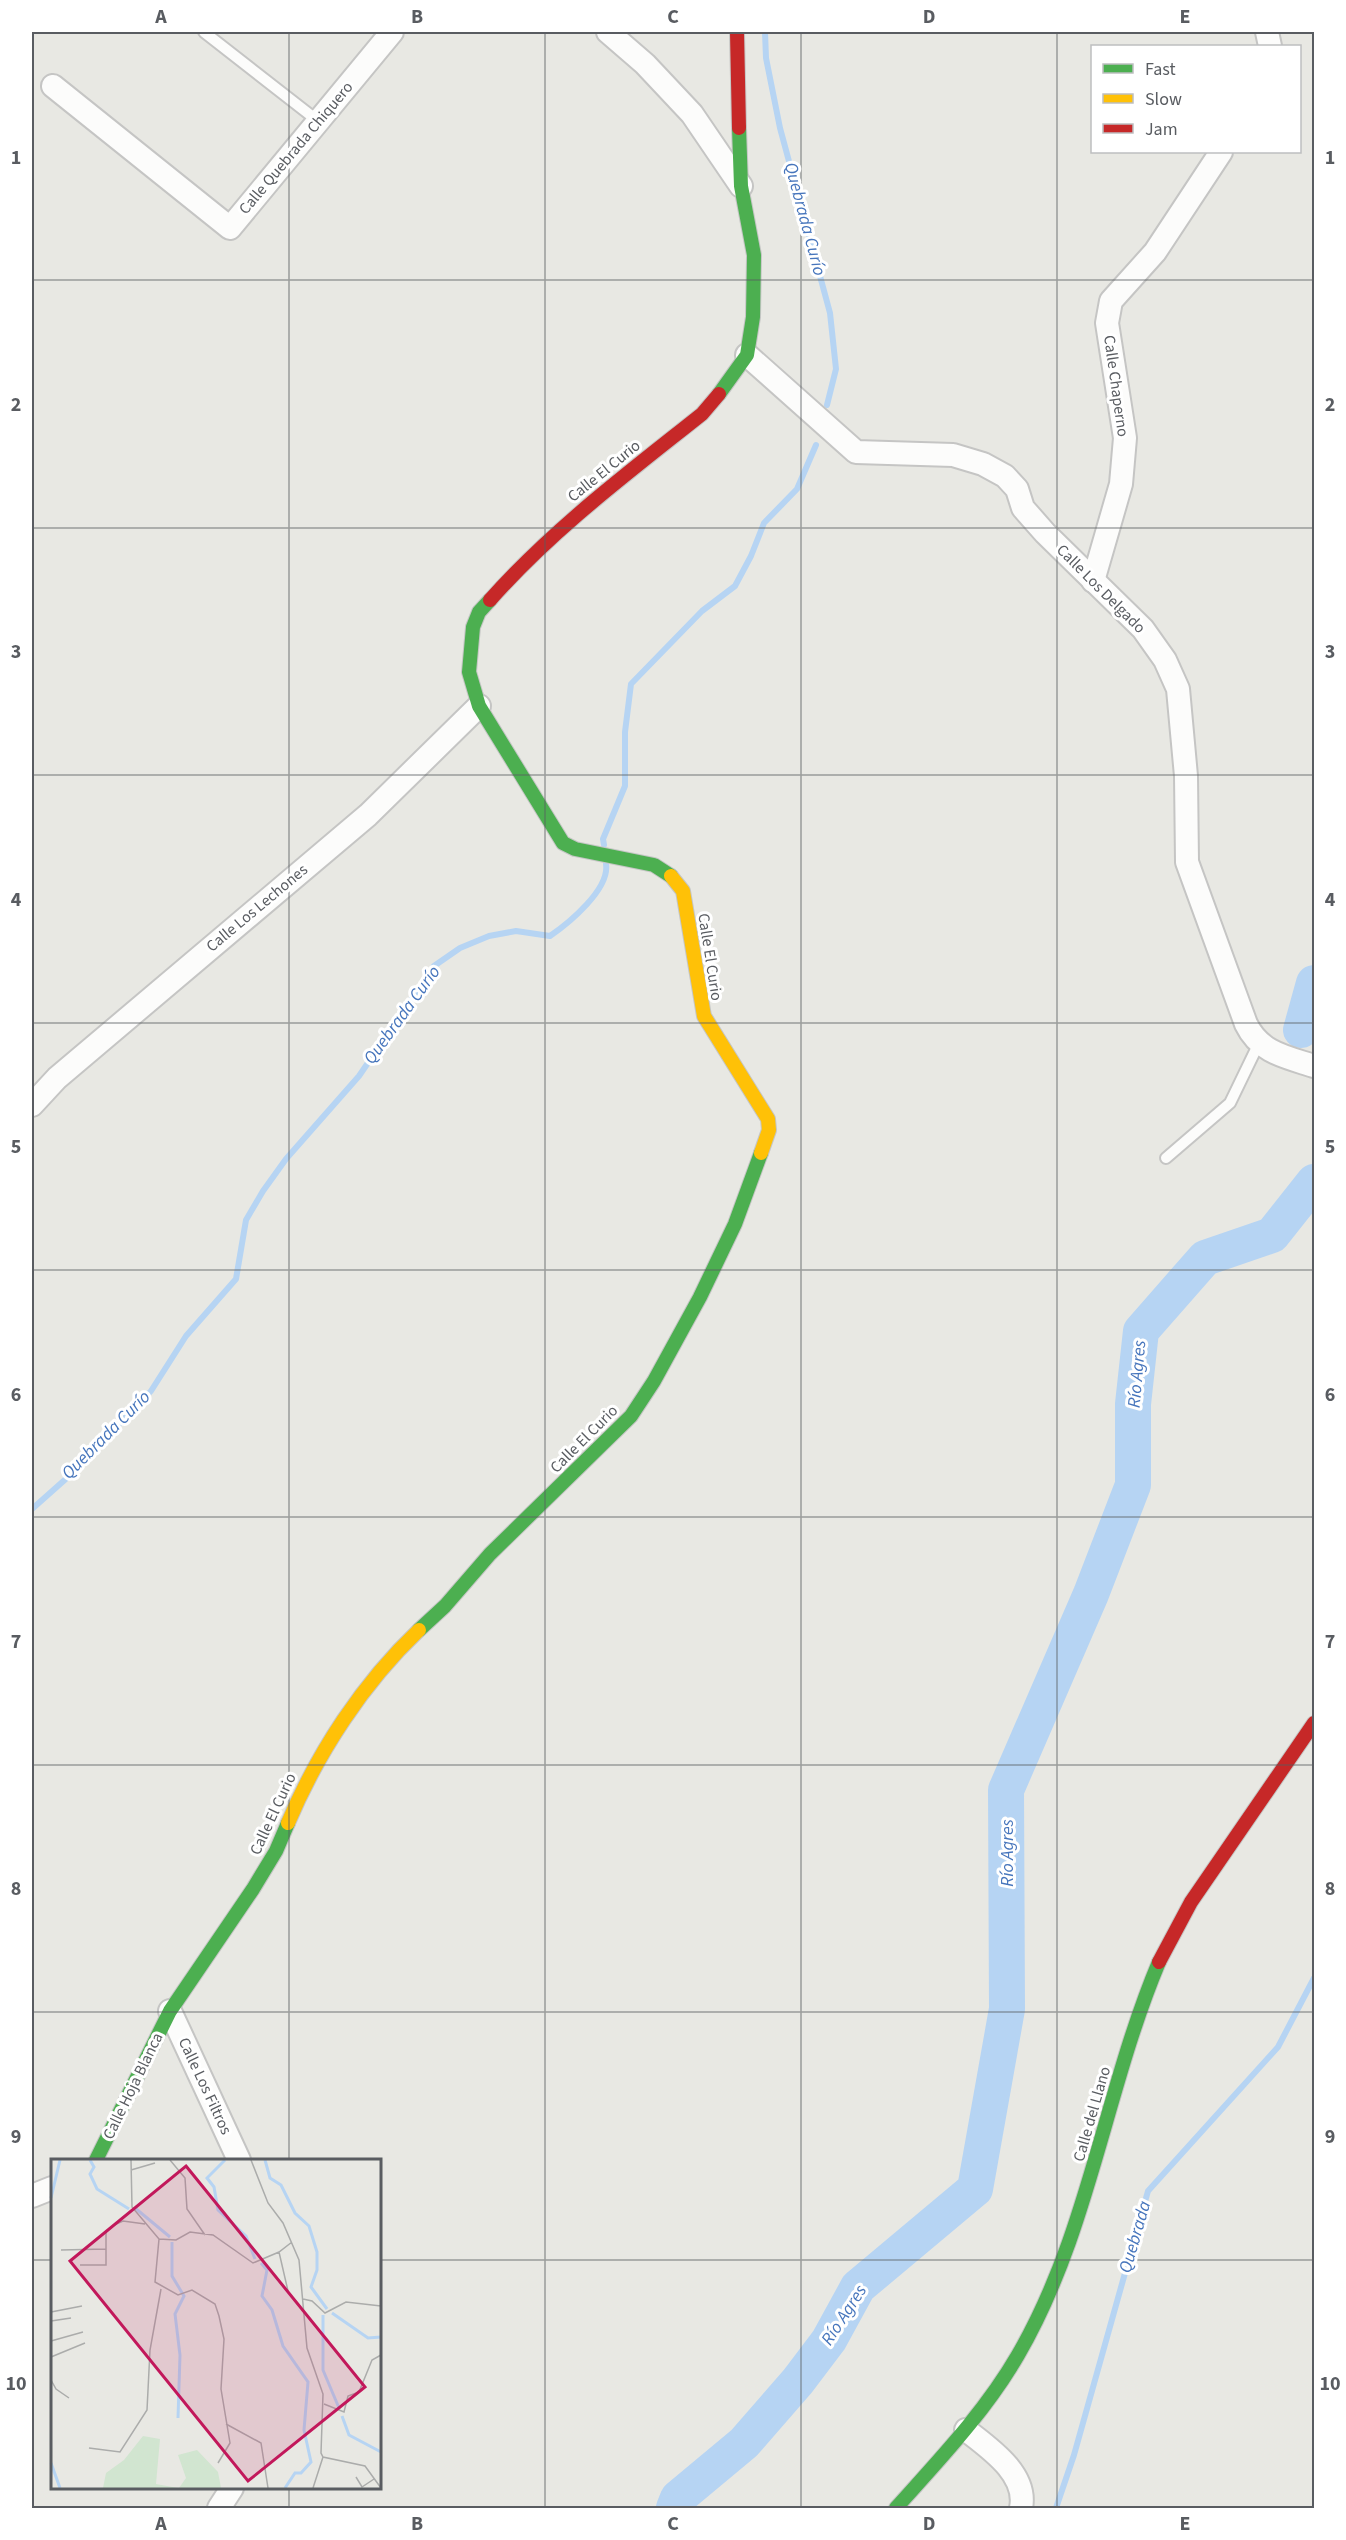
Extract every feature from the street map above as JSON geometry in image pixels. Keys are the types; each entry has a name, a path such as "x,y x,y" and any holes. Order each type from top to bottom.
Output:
{"street":[{"name":"Calle Quebrada Chiquero","path":"53,86 230,228 392,32"},
{"path":"608,32 645,64 692,114 741,186"},
{"name":"Calle El Curio","path":"170,2011 254,1889 276,1851 306,1781 361,1696 407,1642 445,1606 490,1554 631,1416 654,1381 700,1297 735,1224 769,1130 768,1119 704,1016 683,891 664,869 654,865 575,849 563,843 479,706 469,672 468,660 473,627 479,612 514,572 568,520 702,414 747,355 753,317 754,255 741,186 737,32"},
{"name":"Calle Chaperno","path":"1093,581 1121,484 1125,438 1107,323 1111,301 1155,252 1220,153"},
{"name":"Calle Los Delgado","path":"747,355 856,452 953,455 983,464 1005,476 1017,489 1023,508 1143,629 1165,660 1178,689 1186,776 1187,862 1246,1024 1258,1043"},
{"name":"Calle Los Lechones","path":"32,1105 57,1078 368,815 479,706"},
{"path":"1258,1043 1276,1055 1314,1066"},
{"name":"Calle del Llano","path":"896,2508 966,2430 1018,2356 1047,2298 1071,2237 1104,2137 1138,2012 1165,1947 1191,1902 1314,1723"},
{"name":"Calle Hoja Blanca","path":"96,2159 170,2011"},
{"name":"Calle Los Filtros","path":"170,2011 239,2159"},
{"path":"32,2196 51,2188"},
{"path":"966,2430 1006,2461 1023,2499 1021,2508"},
{"path":"219,2508 231,2489"}],"lane":[{"path":"204,32 318,121"},
{"path":"1166,1158 1230,1103 1258,1043"}],"waterway":[{"name":"Quebrada Curío","path":"765,32 766,58 780,128 830,313 836,369 827,405"},
{"name":"Quebrada Curío","path":"604,845 603,839 625,786 625,732 631,684 702,611 735,586 751,556 764,523 797,489 816,445"},
{"name":"Quebrada Curío","path":"32,1509 68,1477 151,1391 186,1336 236,1279 246,1220 263,1191 286,1159 359,1076 434,966 460,948 489,936 516,931 550,936 577,914 595,894 606,874 606,864"},
{"name":"Río Agres","path":"1301,1030 1314,983"},
{"name":"Río Agres","path":"674,2508 678,2498 744,2443 798,2381 829,2340 858,2287 975,2189 1007,2009 1006,1790 1091,1594 1133,1485 1133,1404 1141,1331 1205,1258 1272,1235 1314,1182"},
{"name":"Quebrada","path":"1056,2508 1074,2455 1148,2191 1278,2047 1314,1978"}],"traffic: fast":[{"path":"719,394 747,355 753,317 754,255 741,186 739,128"},
{"path":"490,600 479,612 473,627 469,672 479,706 563,843 575,849 654,865 671,876"},
{"path":"419,1630 445,1606 490,1554 631,1416 654,1381 700,1297 735,1224 761,1153"},
{"path":"96,2159 170,2011 253,1889 276,1851 288,1823"},
{"path":"896,2508 961,2435 991,2396 1018,2355 1042,2308 1080,2211 1124,2060 1159,1962"}],"traffic: slow":[{"path":"671,876 683,891 704,1016 768,1119 769,1130 761,1153"},
{"path":"288,1823 313,1770 344,1720 379,1673 419,1630"}],"traffic: jam":[{"path":"737,32 739,128"},
{"path":"490,600 539,549 619,480 702,414 719,394"},
{"path":"1159,1962 1191,1902 1314,1723"}]}
